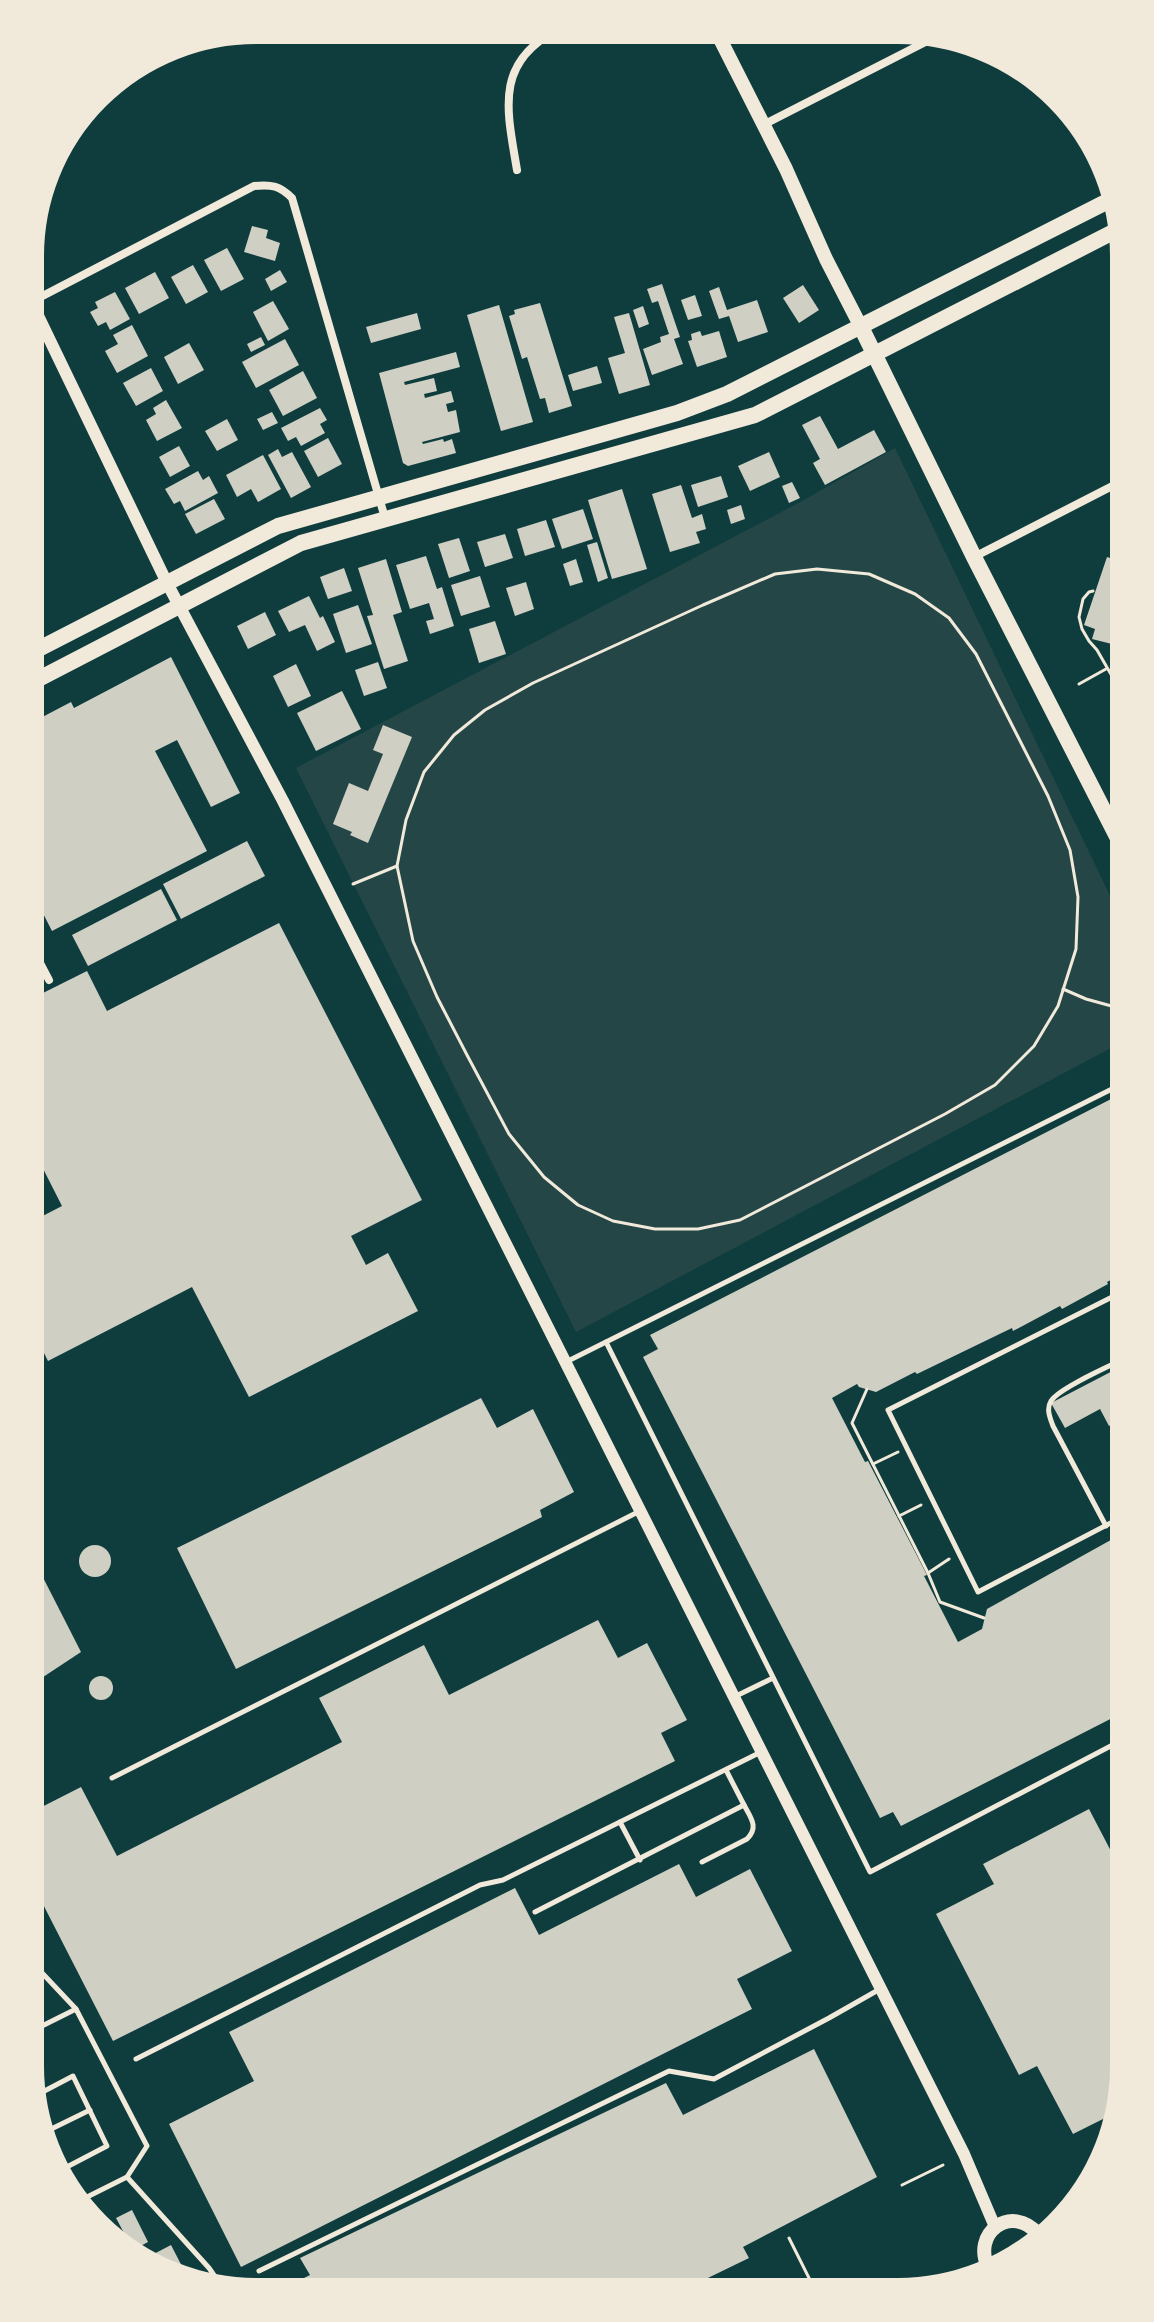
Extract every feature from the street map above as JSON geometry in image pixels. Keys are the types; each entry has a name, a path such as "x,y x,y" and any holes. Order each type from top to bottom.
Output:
{"main road":[{"path":"722,42 974,557 1112,828"},
{"path":"42,647 278,526 677,413 727,394 1105,202"},
{"path":"42,677 301,543 755,415 1110,233"},
{"path":"677,413 682,436"},
{"path":"1099,804 1112,833"},
{"path":"986,2261 983,2251 985,2241 995,2227 1015,2221 1034,2231"}],"street":[{"path":"517,170 507,98 516,68 536,42"},
{"path":"763,125 922,43"},
{"path":"42,295 254,186 270,184 282,188 292,198 385,519"},
{"path":"42,324 167,583 283,801 881,1988 964,2154 995,2227"},
{"path":"974,557 1112,486"},
{"path":"42,967 49,980"}],"lane":[{"path":"566,1362 1112,1089"},
{"path":"1112,1297 888,1410 978,1592 1112,1523"},
{"path":"606,1342 870,1872 1112,1745"},
{"path":"1106,1526 1048,1411 1052,1398 1112,1365"},
{"path":"112,1778 640,1511"},
{"path":"734,1697 773,1678"},
{"path":"136,2059 480,1885 503,1880 762,1752"},
{"path":"702,1862 752,1834 754,1824 726,1770"},
{"path":"535,1912 744,1805"},
{"path":"620,1822 640,1860"},
{"path":"42,1973 76,2009 147,2146 127,2177 87,2197"},
{"path":"259,2271 669,2071 714,2079 881,1988"},
{"path":"42,2026 76,2009"},
{"path":"44,2091 73,2076 107,2146 67,2167"},
{"path":"51,2129 90,2110"},
{"path":"127,2177 214,2275"}],"path":[{"path":"817,569 869,574 915,594 949,618 976,654 1048,796 1070,850 1078,897 1076,949 1063,989 1058,1006 1034,1046 995,1085 740,1220 698,1229 655,1229 613,1221 578,1205 544,1177 509,1134 437,997 413,941 397,866 406,820 424,772 454,735 485,710 533,683 775,574 817,569"},
{"path":"1093,591 1083,599 1079,617 1082,629 1112,678"},
{"path":"1079,684 1106,669"},
{"path":"353,884 397,866"},
{"path":"1063,989 1112,1006"},
{"path":"867,1389 852,1423 940,1602 984,1618"},
{"path":"873,1464 906,1447"},
{"path":"899,1516 932,1500"},
{"path":"928,1573 958,1553"},
{"path":"902,2185 943,2165"},
{"path":"789,2238 810,2280"}],"shaded area":[{"path":"895,448 1112,900 1112,1047 576,1332 296,768 804,500"}],"building":[{"path":"252,226 268,230 266,238 280,243 275,261 244,252"},
{"path":"227,248 244,279 221,291 204,260"},
{"path":"193,265 208,292 186,304 171,277"},
{"path":"280,270 287,282 271,291 265,279"},
{"path":"155,272 169,298 139,314 125,288"},
{"path":"662,284 680,337 674,339 683,364 652,375 643,349 661,342 660,337 669,334 658,301 652,303 647,289"},
{"path":"803,285 819,310 799,323 783,298"},
{"path":"719,287 727,310 757,300 768,332 738,342 729,316 719,319 709,291"},
{"path":"115,292 130,319 110,330 106,322 98,326 90,312 98,308 95,302"},
{"path":"695,295 702,316 688,320 681,300"},
{"path":"273,301 289,329 268,341 253,312"},
{"path":"540,303 572,406 549,413 545,398 540,399 527,357 522,359 509,316 515,314 514,310"},
{"path":"499,305 533,422 501,431 467,315"},
{"path":"643,306 649,324 639,328 633,310"},
{"path":"417,313 421,329 371,343 366,327"},
{"path":"629,313 650,385 619,394 608,358 625,353 614,317"},
{"path":"132,325 148,356 117,373 105,351 118,344 113,335"},
{"path":"700,331 702,336 719,331 727,357 697,367 688,341 692,340 691,334"},
{"path":"261,337 265,345 251,352 247,344"},
{"path":"285,339 299,365 256,388 242,362"},
{"path":"189,343 204,370 178,384 164,357"},
{"path":"456,352 460,367 404,382 405,385 434,378 437,391 424,394 425,398 451,391 454,402 446,404 448,412 456,410 460,432 422,442 452,439 456,453 408,466 403,463 379,373"},
{"path":"597,366 602,383 573,391 568,375"},
{"path":"151,368 163,391 136,406 123,383"},
{"path":"303,371 317,398 283,416 269,390"},
{"path":"166,400 182,428 157,441 146,420 156,414 153,408"},
{"path":"320,408 327,420 320,424 325,433 301,446 296,437 288,441 281,428"},
{"path":"272,412 278,423 263,430 257,419"},
{"path":"820,416 838,449 874,430 886,452 825,485 813,463 820,459 802,425"},
{"path":"227,419 238,440 217,451 205,431"},
{"path":"328,438 342,464 318,477 304,451"},
{"path":"179,446 190,466 170,477 159,457"},
{"path":"278,449 282,457 292,452 311,487 291,498 268,455"},
{"path":"769,452 780,477 750,491 738,466"},
{"path":"263,455 281,489 258,502 251,489 237,497 226,475"},
{"path":"198,471 203,480 209,476 218,493 185,511 180,501 174,504 165,489"},
{"path":"721,476 728,497 698,507 691,485"},
{"path":"792,482 800,498 789,503 782,486"},
{"path":"681,485 692,518 702,514 706,529 696,532 700,543 670,552 652,494"},
{"path":"622,489 647,569 612,579 588,500"},
{"path":"214,499 225,519 196,534 185,514"},
{"path":"741,505 745,519 731,524 727,510"},
{"path":"583,509 593,539 562,549 552,519"},
{"path":"546,520 555,547 525,556 517,529"},
{"path":"505,534 513,558 485,567 477,542"},
{"path":"459,538 470,571 449,578 438,544"},
{"path":"597,542 608,578 598,582 587,545"},
{"path":"426,556 437,589 442,587 454,626 430,634 426,621 434,619 429,603 410,609 396,565"},
{"path":"1107,557 1112,559 1112,644 1092,639 1095,629 1084,625"},
{"path":"386,559 402,612 393,615 408,661 384,669 367,616 373,615 358,568"},
{"path":"576,559 583,582 570,586 563,564"},
{"path":"344,568 352,591 328,599 320,577"},
{"path":"480,576 490,607 461,616 451,585"},
{"path":"526,582 534,609 515,616 506,588"},
{"path":"309,596 335,642 317,651 305,625 289,632 278,611"},
{"path":"358,605 372,644 346,653 333,614"},
{"path":"265,612 276,635 248,649 237,626"},
{"path":"495,621 506,654 479,663 469,629"},
{"path":"171,657 240,793 211,807 177,740 155,751 207,851 52,931 42,911 42,717 71,702 74,708"},
{"path":"378,662 387,688 364,696 355,670"},
{"path":"296,664 311,696 288,707 273,676"},
{"path":"342,691 361,729 316,751 297,713"},
{"path":"383,725 412,737 368,843 333,824 349,783 368,791 383,754 373,750"},
{"path":"247,841 265,876 181,919 163,884"},
{"path":"161,889 177,920 88,966 72,935"},
{"path":"279,923 422,1200 351,1236 366,1265 388,1253 418,1311 249,1397 192,1287 48,1361 42,1349 42,1216 62,1206 42,1167 42,994 87,971 107,1011"},
{"path":"1112,1099 1112,1279 1108,1284 1062,1309 1060,1306 1013,1331 1012,1328 876,1392 857,1384 832,1398 927,1575 924,1576 958,1642 982,1629 987,1609 1112,1539 1112,1718 901,1826 893,1812 880,1818 643,1357 658,1349 650,1335"},
{"path":"1112,1371 1112,1425 1109,1426 1100,1409 1065,1428 1051,1403"},
{"path":"481,1398 497,1428 533,1409 574,1492 540,1510 542,1517 236,1669 177,1548"},
{"path":"95,1545 107,1549 111,1561 107,1573 95,1577 83,1573 79,1561 83,1549"},
{"path":"42,1576 81,1652 42,1678"},
{"path":"598,1620 618,1658 647,1643 687,1720 661,1733 675,1761 113,2041 42,1902 42,1807 81,1787 117,1856 342,1742 319,1698 424,1645 449,1695"},
{"path":"101,1676 112,1683 113,1688 106,1699 101,1700 90,1693 89,1688 96,1677"},
{"path":"1089,1809 1112,1853 1112,2080 1106,2118 1073,2134 1037,2066 1019,2075 936,1914 994,1884 983,1864"},
{"path":"679,1864 696,1897 750,1869 792,1951 737,1979 752,2009 241,2267 169,2124 254,2081 229,2032 515,1888 539,1935"},
{"path":"814,2049 877,2177 743,2247 749,2258 704,2280 300,2280 310,2275 300,2258 666,2083 683,2115"},
{"path":"132,2210 148,2242 141,2246 126,2236 116,2218"},
{"path":"171,2245 182,2267 174,2264 154,2254"}]}
